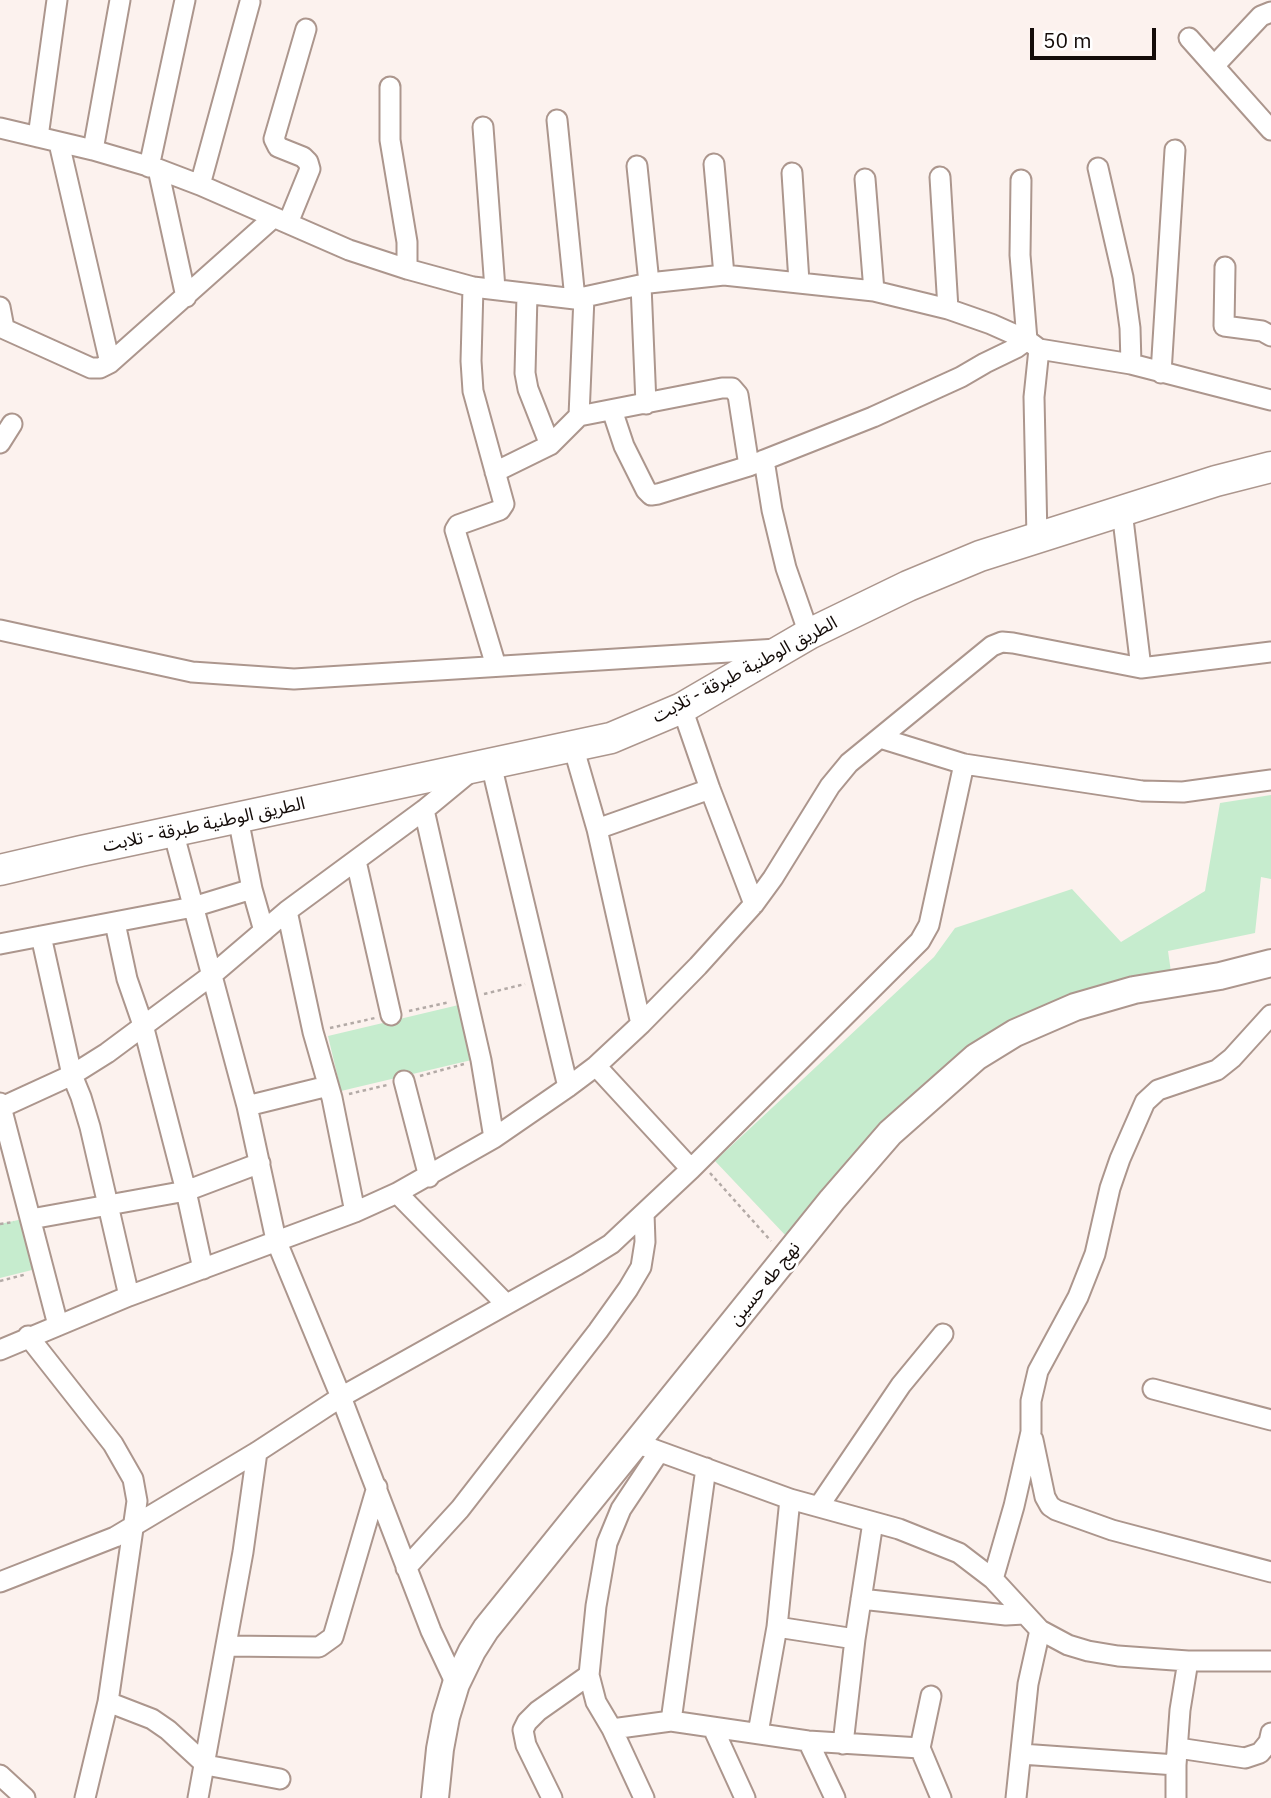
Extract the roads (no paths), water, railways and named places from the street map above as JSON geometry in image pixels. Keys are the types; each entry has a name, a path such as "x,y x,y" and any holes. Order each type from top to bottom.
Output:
{"main road":[{"name":"الطريق الوطنية طبرقة - تلابت","path":"0,870 611,738 682,708 797,641 908,586 980,556 1271,467"},
{"name":"نهج طه حسين","path":"435,1798 446,1717 456,1684 486,1629 647,1447 786,1258 890,1133 939,1087 986,1051 1015,1033 1075,1007 1134,990 1220,976 1271,963"}],"street":[{"path":"38,137 57,0"},
{"path":"93,150 120,0"},
{"path":"184,0 154,168 186,297"},
{"path":"200,185 250,2"},
{"path":"1214,66 1261,16 1271,12"},
{"path":"0,307 2,327 91,368 100,368 110,363 280,220 310,169 303,157 278,147 274,139 306,29"},
{"path":"1189,38 1271,130"},
{"path":"390,87 390,140 407,243 407,270"},
{"path":"557,120 580,298 579,416"},
{"path":"483,127 495,289"},
{"path":"0,128 154,168 200,185 349,250 407,270 472,287 527,295 580,298 645,284 724,275 874,292 948,309 991,324 1033,345 1131,365 1271,400"},
{"path":"59,142 110,363"},
{"path":"1161,373 1175,150"},
{"path":"714,164 724,275"},
{"path":"637,166 645,284 646,404"},
{"path":"1098,168 1123,277 1130,328 1131,365"},
{"path":"792,173 799,282"},
{"path":"940,177 948,309"},
{"path":"865,179 874,292"},
{"path":"1021,180 1020,255 1033,345 1037,538"},
{"path":"1225,267 1224,326 1262,331 1271,336"},
{"path":"472,287 473,391 503,508 458,525 456,530 496,666"},
{"path":"527,295 525,373 528,389 550,445"},
{"path":"612,410 624,446 651,495 757,463 873,417 961,377 1016,348 1033,345"},
{"path":"0,630 192,672 294,679 496,666 797,641 786,568 772,510 738,396 732,388 579,416 550,445 495,472"},
{"path":"0,443 12,424"},
{"path":"1122,511 1141,668"},
{"path":"0,1350 28,1336 129,1296 355,1212 397,1193 494,1138 568,1087 596,1066 641,1024 754,904 830,786 849,763 992,646 1002,642 1141,668 1271,652"},
{"path":"682,708 754,904"},
{"path":"880,738 964,764 1142,791 1183,792 1271,780"},
{"path":"573,746 597,829 641,1024"},
{"path":"0,1582 115,1537 257,1452 341,1397 611,1244 695,1165 920,941 929,925 964,764"},
{"path":"58,1325 0,1107 72,1075 107,1053 212,975 287,911 483,766 568,1087"},
{"path":"597,829 710,789"},
{"path":"424,810 481,1060 494,1138"},
{"path":"237,818 264,930"},
{"path":"173,831 247,1106 276,1240 377,1487 431,1632 456,1684"},
{"path":"356,861 391,1015"},
{"path":"0,944 193,907 252,888"},
{"path":"287,911 355,1212"},
{"path":"115,923 127,979 144,1025 203,1269"},
{"path":"41,936 72,1075 90,1127 129,1296"},
{"path":"1271,1015 1232,1058 1217,1070 1158,1090 1145,1102 1110,1188 1095,1254 1078,1297 1038,1371 1031,1401 1031,1432 1045,1497 1050,1506 1112,1530 1271,1572"},
{"path":"596,1066 695,1165"},
{"path":"404,1081 429,1177"},
{"path":"247,1106 328,1086"},
{"path":"31,1219 186,1191 260,1163"},
{"path":"397,1193 506,1304"},
{"path":"406,1568 468,1498 628,1289 641,1267 645,1242 644,1213"},
{"path":"819,1506 901,1385 943,1334"},
{"path":"28,1336 113,1444 134,1479 134,1526 108,1702 85,1798"},
{"path":"1153,1389 1271,1420"},
{"path":"993,1579 1031,1432"},
{"path":"644,1798 612,1728 596,1702 589,1675 596,1606 607,1543 647,1447 790,1499 908,1532 960,1553 993,1579 1040,1630 1068,1645 1118,1656 1188,1661 1271,1661"},
{"path":"198,1798 243,1552 257,1452"},
{"path":"671,1721 706,1468"},
{"path":"226,1646 319,1647 333,1637 337,1631 377,1487"},
{"path":"758,1733 777,1627 790,1499"},
{"path":"843,1744 855,1639 873,1521"},
{"path":"861,1599 1006,1615 1024,1614"},
{"path":"777,1627 855,1639"},
{"path":"1016,1798 1028,1684 1040,1630"},
{"path":"1175,1798 1180,1710 1188,1661"},
{"path":"552,1798 526,1745 523,1730 538,1711 589,1675"},
{"path":"931,1696 920,1748 941,1798"},
{"path":"108,1702 152,1719 206,1765 280,1779"},
{"path":"612,1728 671,1721 808,1741 920,1748"},
{"path":"713,1728 745,1798"},
{"path":"1021,1754 1245,1758 1260,1753 1270,1739"},
{"path":"808,1741 835,1798"},
{"path":"0,1775 25,1798"}]}
